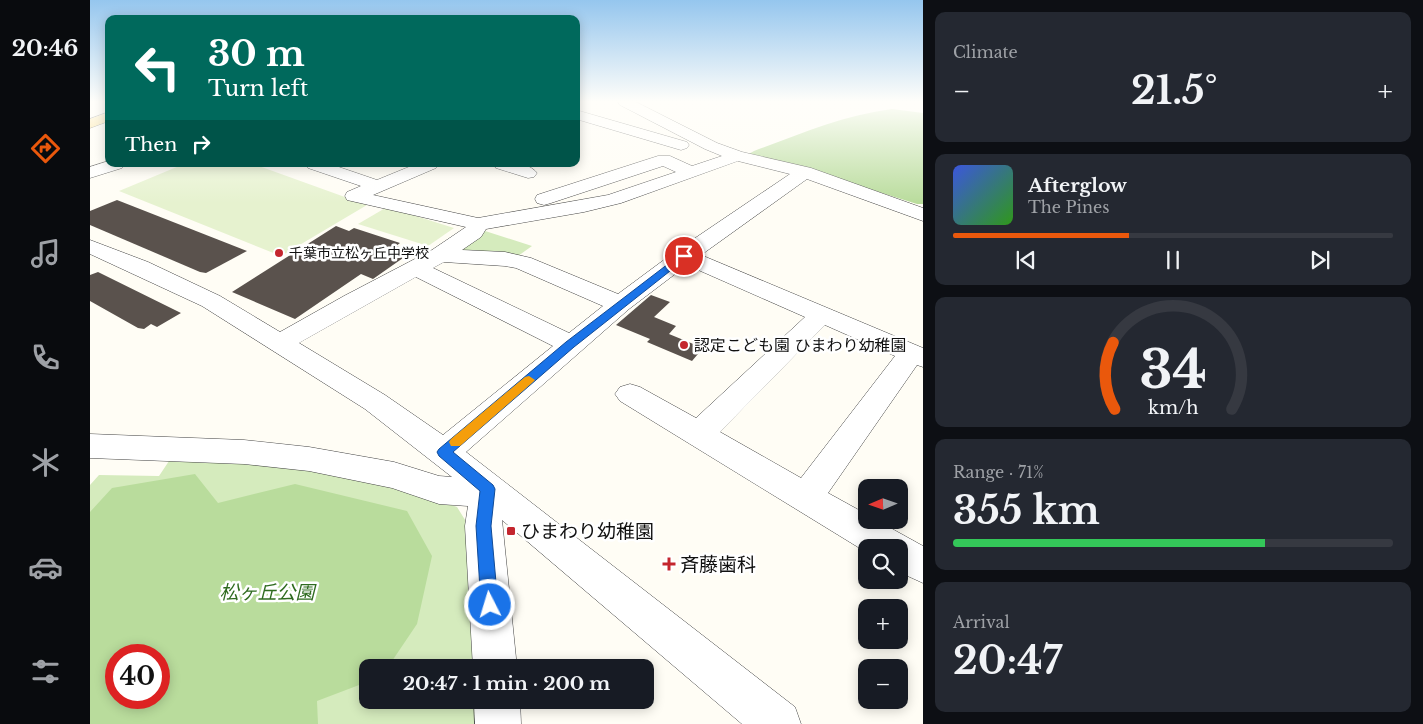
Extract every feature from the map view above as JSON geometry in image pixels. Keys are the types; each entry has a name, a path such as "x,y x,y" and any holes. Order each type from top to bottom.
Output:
{"street":[{"path":"650,136 681,145"},
{"path":"692,136 737,156 805,172 923,215"},
{"path":"419,167 354,196 478,224 614,199 737,156"},
{"path":"90,173 107,167"},
{"path":"323,167 377,186"},
{"path":"511,167 528,173"},
{"path":"444,452 570,344 620,304 779,188 805,172"},
{"path":"281,343 353,301 440,255 474,233 478,224"},
{"path":"90,246 140,267 211,301 375,402 444,452 778,724"},
{"path":"440,255 505,259 523,263 620,304"},
{"path":"684,256 917,356 806,497"},
{"path":"415,268 570,344"},
{"path":"699,434 821,315"},
{"path":"630,394 877,539"},
{"path":"90,446 244,452 309,459 342,464 394,476 439,490 468,492 488,489"},
{"path":"488,489 483,526 494,659"},
{"path":"908,557 923,566"},
{"path":"497,709 498,724"}],"green space":[{"path":"794,136 923,136 923,204 917,204 847,182 747,155"},
{"path":"177,167 261,167 367,205 281,256 119,191"},
{"path":"387,207 454,228 428,246 358,224"},
{"path":"482,230 532,246 518,256 454,251"},
{"name":"松ヶ丘公園","path":"171,458 208,458 379,479 457,507 467,523 478,659 359,659 359,709 480,709 477,724 90,724 90,485 99,475 159,476"},
{"name":"松ヶ丘公園","path":"195,474 218,503 295,484 407,511 432,556 417,624 393,659 359,659 359,685 317,701 318,724 90,724 90,512 112,488"}],"building":[{"path":"117,200 247,251 206,273 90,225 90,211"},
{"path":"336,226 349,231 354,228 400,243 396,246 413,251 373,279 361,274 295,319 232,292"},
{"path":"98,272 181,313 157,327 151,324 144,329 138,328 90,301 90,275"},
{"path":"651,295 670,302 654,317 676,326 669,334 703,348 692,361 647,342 650,339 616,325"}],"slow traffic":[{"path":"456,442 529,380"}],"place":[{"name":"千葉市立松ヶ丘中学校","path":"279,253"},
{"name":"認定こども園 ひまわり幼稚園","path":"684,345"},
{"name":"ひまわり幼稚園","path":"511,531"},
{"name":"斉藤歯科","path":"669,564"}],"route":[{"path":"490,605 483,526 488,489 444,452 570,344 684,256"}]}
